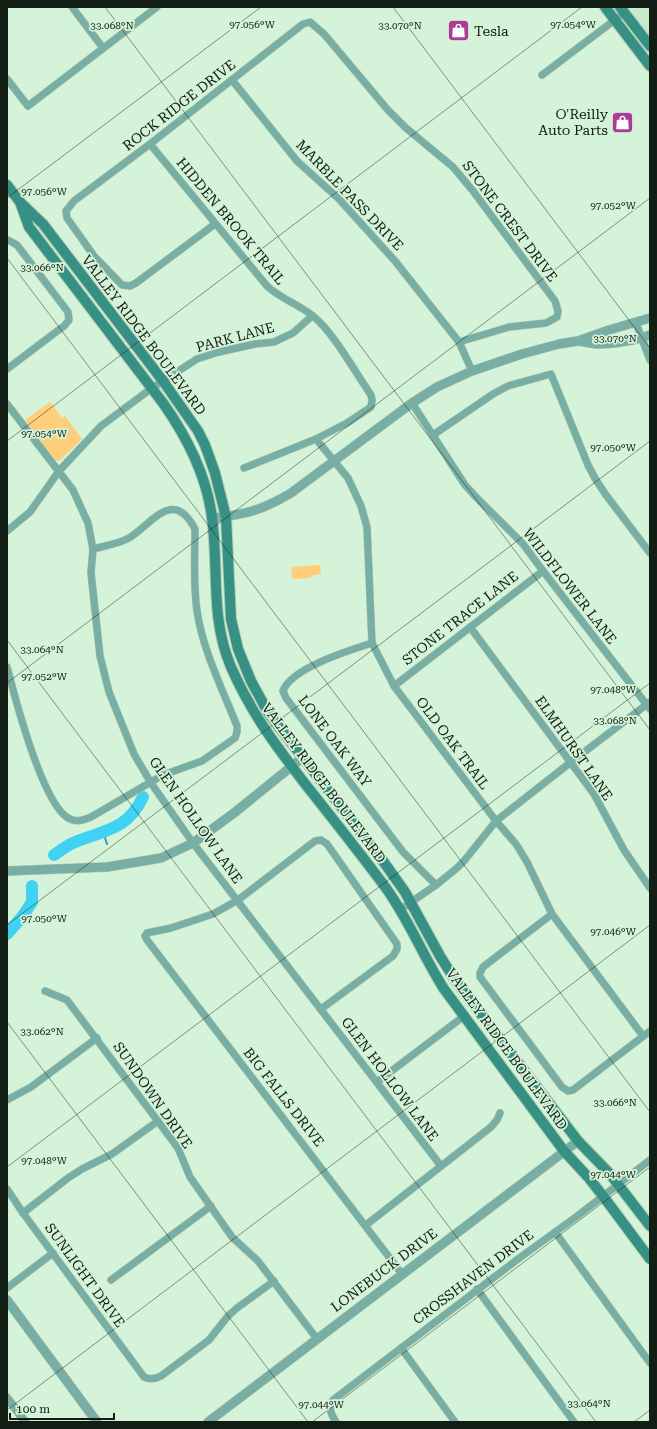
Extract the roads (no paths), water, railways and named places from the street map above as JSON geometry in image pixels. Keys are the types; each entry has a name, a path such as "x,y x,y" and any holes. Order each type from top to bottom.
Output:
{"main road":[{"path":"605,7 650,66"},
{"path":"622,10 650,46"},
{"name":"VALLEY RIDGE BOULEVARD","path":"7,185 20,202 43,224 163,381 182,406 205,445 215,473 226,517 231,619 238,648 251,681 269,714 383,861 411,902 440,956 455,980 578,1141 610,1174 650,1226"},
{"name":"VALLEY RIDGE BOULEVARD","path":"20,202 29,227 152,388 175,420 191,451 204,486 212,518 215,546 215,590 223,640 230,664 243,695 267,734 401,909 429,966 444,989 564,1151 588,1177 650,1259"}],"street":[{"path":"72,7 103,48"},
{"path":"7,79 28,106 156,7"},
{"path":"542,75 615,20 622,10"},
{"name":"ROCK RIDGE DRIVE","path":"215,224 130,286 122,285 94,256 67,218 66,211 74,201 150,144 303,24 310,22"},
{"name":"STONE CREST DRIVE","path":"310,22 324,34 387,109 406,128 453,167 473,191 555,302 558,311 557,317 546,323 508,327 460,342"},
{"name":"MARBLE PASS DRIVE","path":"232,80 297,161 339,199 368,229 395,261 460,342 472,370"},
{"name":"HIDDEN BROOK TRAIL","path":"150,144 267,286 276,294 312,316 326,329 370,395 372,400 371,407 346,423 316,439"},
{"path":"7,240 17,246 68,312 69,320 64,326 7,369"},
{"name":"PARK LANE","path":"7,531 30,512 59,470 101,426 152,388 197,359 219,352 255,344 274,342 293,333 312,316"},
{"path":"212,518 257,511 275,503 412,403 437,387 472,370 537,350 578,341 650,318"},
{"path":"636,323 646,337 650,360"},
{"path":"578,341 597,344 646,337"},
{"path":"433,436 493,394 508,386 551,374 588,465 596,480 650,553"},
{"name":"WILDFLOWER LANE","path":"412,403 465,485 476,498 523,544 649,705"},
{"name":"GLEN HOLLOW LANE","path":"7,404 73,490 88,523 93,549 92,573 100,656 109,692 134,754 151,783 193,843 441,1166"},
{"path":"244,468 316,439"},
{"name":"OLD OAK TRAIL","path":"316,439 348,478 361,506 367,527 372,643 394,686 496,821 516,844 527,862 552,914 643,1036"},
{"path":"7,667 20,714 39,770 56,804 69,819 80,821 91,817 163,775 202,761 235,738 237,726 203,638 197,610 195,529 190,519 183,512 170,509 155,516 129,538 115,544 93,549"},
{"name":"STONE TRACE LANE","path":"394,686 543,571"},
{"name":"ELMHURST LANE","path":"470,627 594,794 624,850 650,888"},
{"name":"LONE OAK WAY","path":"372,643 321,660 290,681 284,687 283,691 286,698 403,852 436,885"},
{"path":"401,909 436,885 464,861 496,821 571,762 649,705"},
{"path":"7,871 106,868 161,858 193,843 234,813 302,758"},
{"path":"238,900 315,841 321,840 327,844 397,944 398,949 393,956 321,1009"},
{"name":"BIG FALLS DRIVE","path":"238,900 213,914 171,928 149,931 145,936 402,1274"},
{"path":"552,914 483,967 480,972 480,977 562,1087 568,1090 573,1090 650,1031"},
{"name":"SUNDOWN DRIVE","path":"45,991 67,1000 97,1038 178,1148 190,1177 232,1237 258,1261 317,1339"},
{"path":"377,1082 464,1016"},
{"path":"7,1100 30,1087 97,1038"},
{"path":"366,1225 491,1127 497,1120 500,1113"},
{"path":"23,1212 68,1178 112,1154 158,1121"},
{"name":"LONEBUCK DRIVE","path":"208,1422 578,1141"},
{"name":"CROSSHAVEN DRIVE","path":"336,1422 331,1415 330,1410 330,1405 333,1400 477,1289 650,1160"},
{"name":"SUNLIGHT DRIVE","path":"7,1188 23,1212 144,1376 152,1379 160,1376 209,1340 233,1312 274,1281"},
{"path":"111,1280 211,1206"},
{"path":"555,1232 650,1363"},
{"path":"7,1288 53,1253"},
{"path":"477,1289 574,1422"},
{"path":"7,1300 97,1422"},
{"path":"401,1348 455,1422"},
{"path":"7,1397 26,1422"}],"waterway":[{"path":"54,855 70,844 104,832 122,823 130,817 143,797"},
{"path":"103,832 107,844"},
{"path":"7,934 22,917 32,902 32,886"}],"place":[{"name":"Tesla","path":"459,31"},
{"name":"O'Reilly Auto Parts","path":"623,122"}]}
